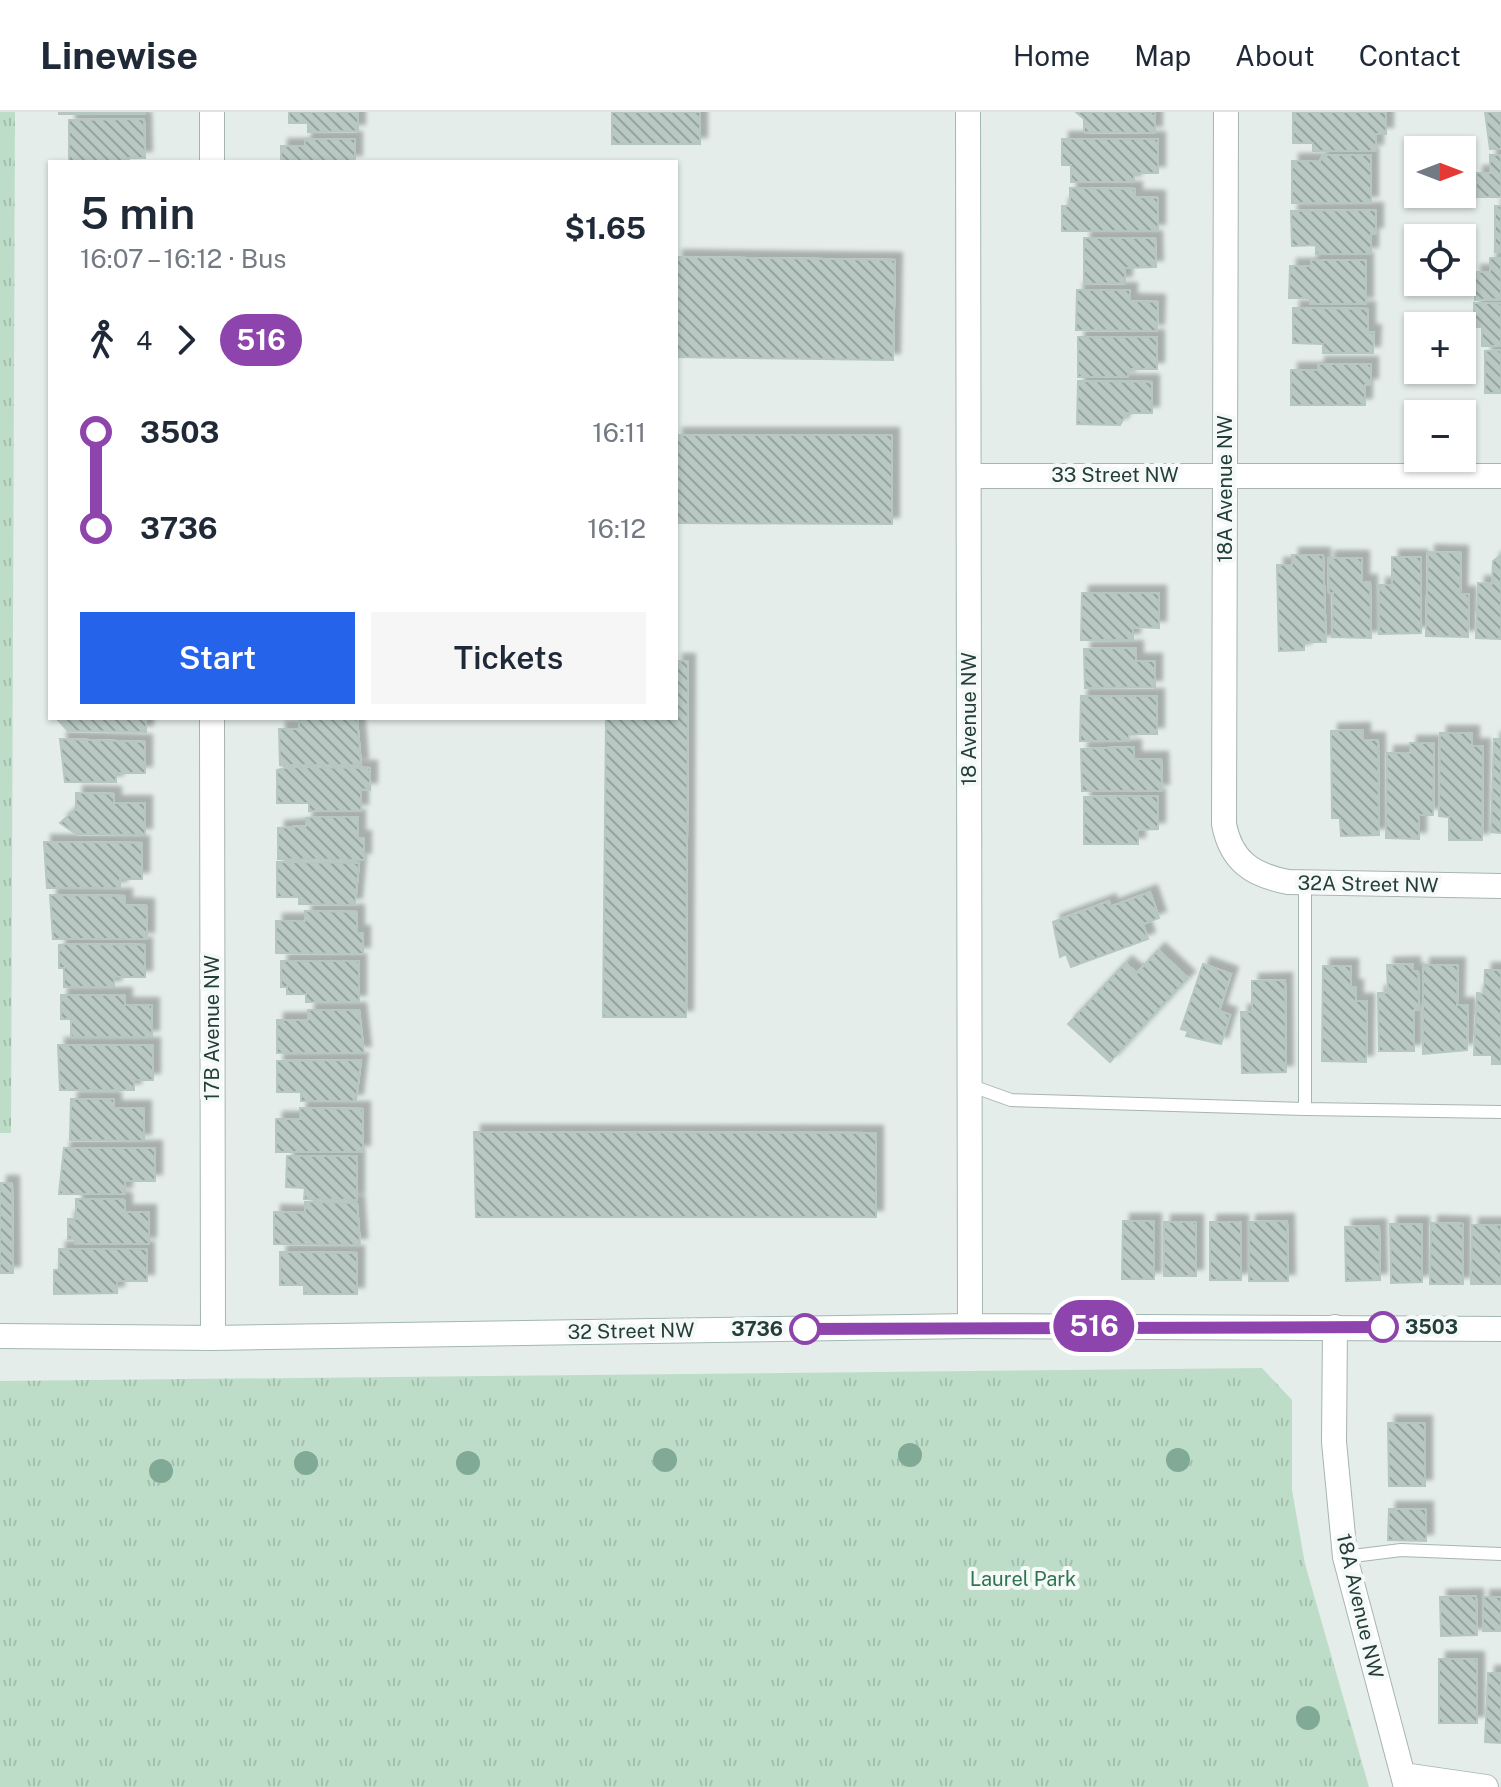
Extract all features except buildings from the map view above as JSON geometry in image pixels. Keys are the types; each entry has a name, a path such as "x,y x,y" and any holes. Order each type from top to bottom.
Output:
{"street":[{"path":"212,112 212,160"},
{"name":"18 Avenue NW","path":"968,112 970,1326"},
{"name":"18A Avenue NW","path":"1226,112 1224,824 1227,842 1240,862"},
{"name":"33 Street NW","path":"970,476 1501,476"},
{"name":"17B Avenue NW","path":"212,720 213,1338"},
{"name":"32A Street NW","path":"1240,862 1271,879 1305,883 1501,886"},
{"name":"32 Street NW","path":"0,1336 213,1338 970,1326 1501,1329"},
{"name":"18A Avenue NW","path":"1335,1327 1334,1442 1345,1557 1405,1781"},
{"path":"1405,1781 1486,1787"}],"lane":[{"path":"1305,883 1305,1109"},
{"path":"969,1085 1011,1100 1501,1112"},
{"path":"1345,1557 1401,1550 1501,1554"}],"green space":[{"path":"0,112 15,112 11,1133 0,1133"},
{"name":"Laurel Park","path":"1262,1368 1292,1400 1292,1490 1305,1564 1369,1787 0,1787 0,1381"}],"bus line":[{"name":"516","path":"805,1329 970,1326 1383,1327"}],"place":[{"name":"3503","path":"1383,1327"},
{"name":"3736","path":"805,1329"}]}
